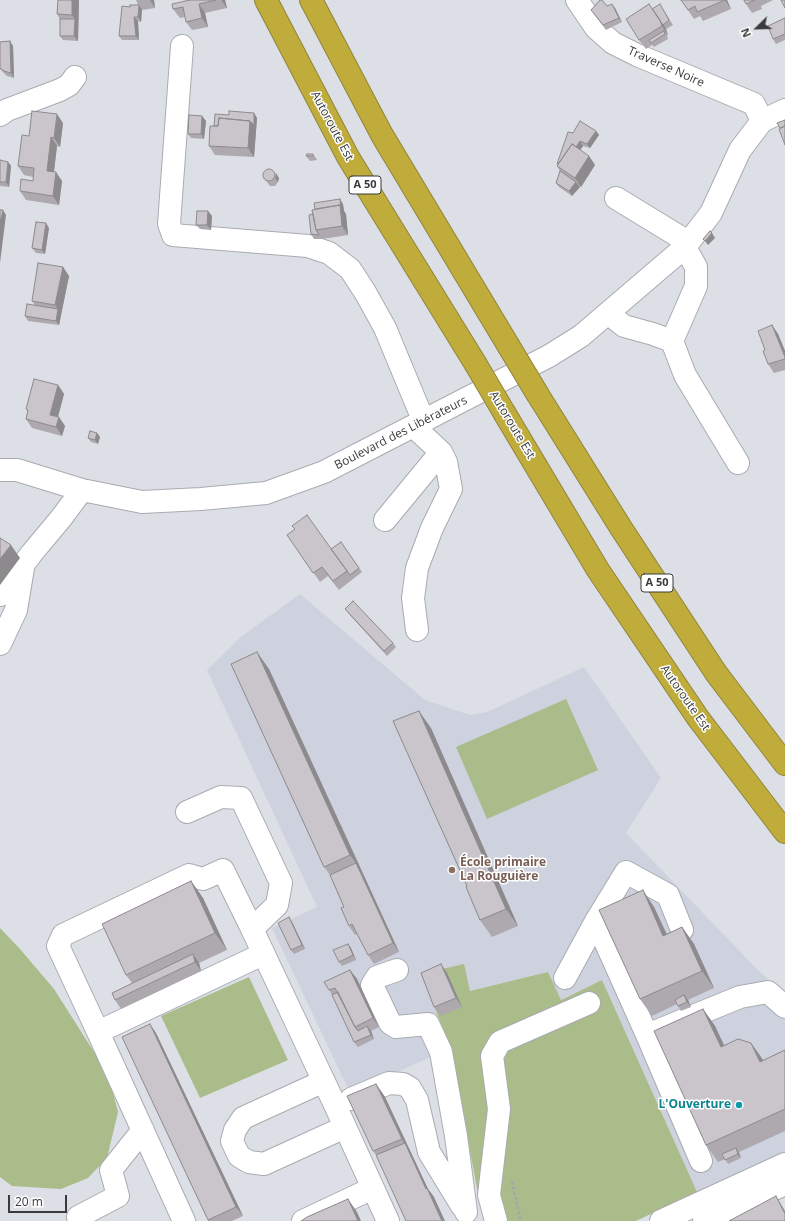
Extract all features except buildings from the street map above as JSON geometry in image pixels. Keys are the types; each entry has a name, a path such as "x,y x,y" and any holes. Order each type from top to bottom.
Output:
{"highway":[{"name":"Autoroute Est","path":"266,0 348,157 505,414 598,570 698,718 785,832"},
{"name":"A 50","path":"312,0 382,135 538,394 621,528 716,673 785,764"}],"street":[{"name":"Traverse Noire","path":"577,0 596,28 613,43 637,55 754,104 762,121"},
{"path":"182,46 169,224 173,235 308,246 328,253 350,269 365,292 384,328 419,424 441,452 446,462 450,489 432,528 417,568 413,598 417,630"},
{"path":"0,114 60,90 69,85 75,77"},
{"name":"Boulevard des Libérateurs","path":"0,470 17,470 82,490 142,502 201,499 266,493 324,472 549,356 581,336 609,314 687,244 711,213 740,150 762,121 785,110"},
{"path":"616,198 687,244 696,267 696,286 672,341 685,375 738,463"},
{"path":"609,314 624,326 672,341"},
{"path":"385,520 441,452"},
{"path":"0,595 82,490"},
{"path":"0,644 16,610 24,563"},
{"path":"187,812 221,797 241,798 282,883 277,905 252,929"},
{"path":"184,1221 58,946 63,936 189,876 203,879 223,870 324,1081 388,1221"},
{"path":"564,978 626,872 668,895 682,930"},
{"path":"596,921 647,1035 700,1161"},
{"path":"98,1032 263,954"},
{"path":"396,970 376,977 372,985 390,1023 396,1027 428,1024 441,1052 456,1136 467,1217"},
{"path":"647,1035 740,997 768,992 785,1007"},
{"path":"496,1221 489,1195 499,1109 492,1056 500,1042 589,1003"},
{"path":"324,1081 243,1118 235,1130 232,1141 239,1156 249,1162 264,1164 345,1127"},
{"path":"336,1107 352,1098 389,1083 403,1084 410,1088 417,1100 429,1152 467,1217"},
{"path":"78,1217 118,1196 111,1170 143,1130"},
{"path":"661,1221 785,1164"},
{"path":"704,1221 785,1184"},
{"path":"302,1221 373,1188"}],"shaded area":[{"name":"École primaire La Rouguière","path":"300,594 425,700 470,715 487,712 584,667 661,778 626,833 754,966 785,995 785,1152 697,1192 602,980 560,1000 507,982 470,991 421,974 451,1048 350,1093 272,928 317,907 207,670 242,636"}],"green space":[{"path":"566,699 598,770 487,819 456,747"},
{"path":"0,928 54,989 108,1074 118,1112 107,1158 88,1178 61,1189 12,1186 0,1177"},
{"path":"464,964 470,991 548,972 561,1000 602,980 697,1192 636,1221 485,1221 480,1205 451,1048 421,974"},
{"path":"249,977 288,1060 200,1098 161,1016"}],"place":[{"name":"École primaire La Rouguière","path":"452,870"},
{"name":"L'Ouverture","path":"739,1105"}]}
